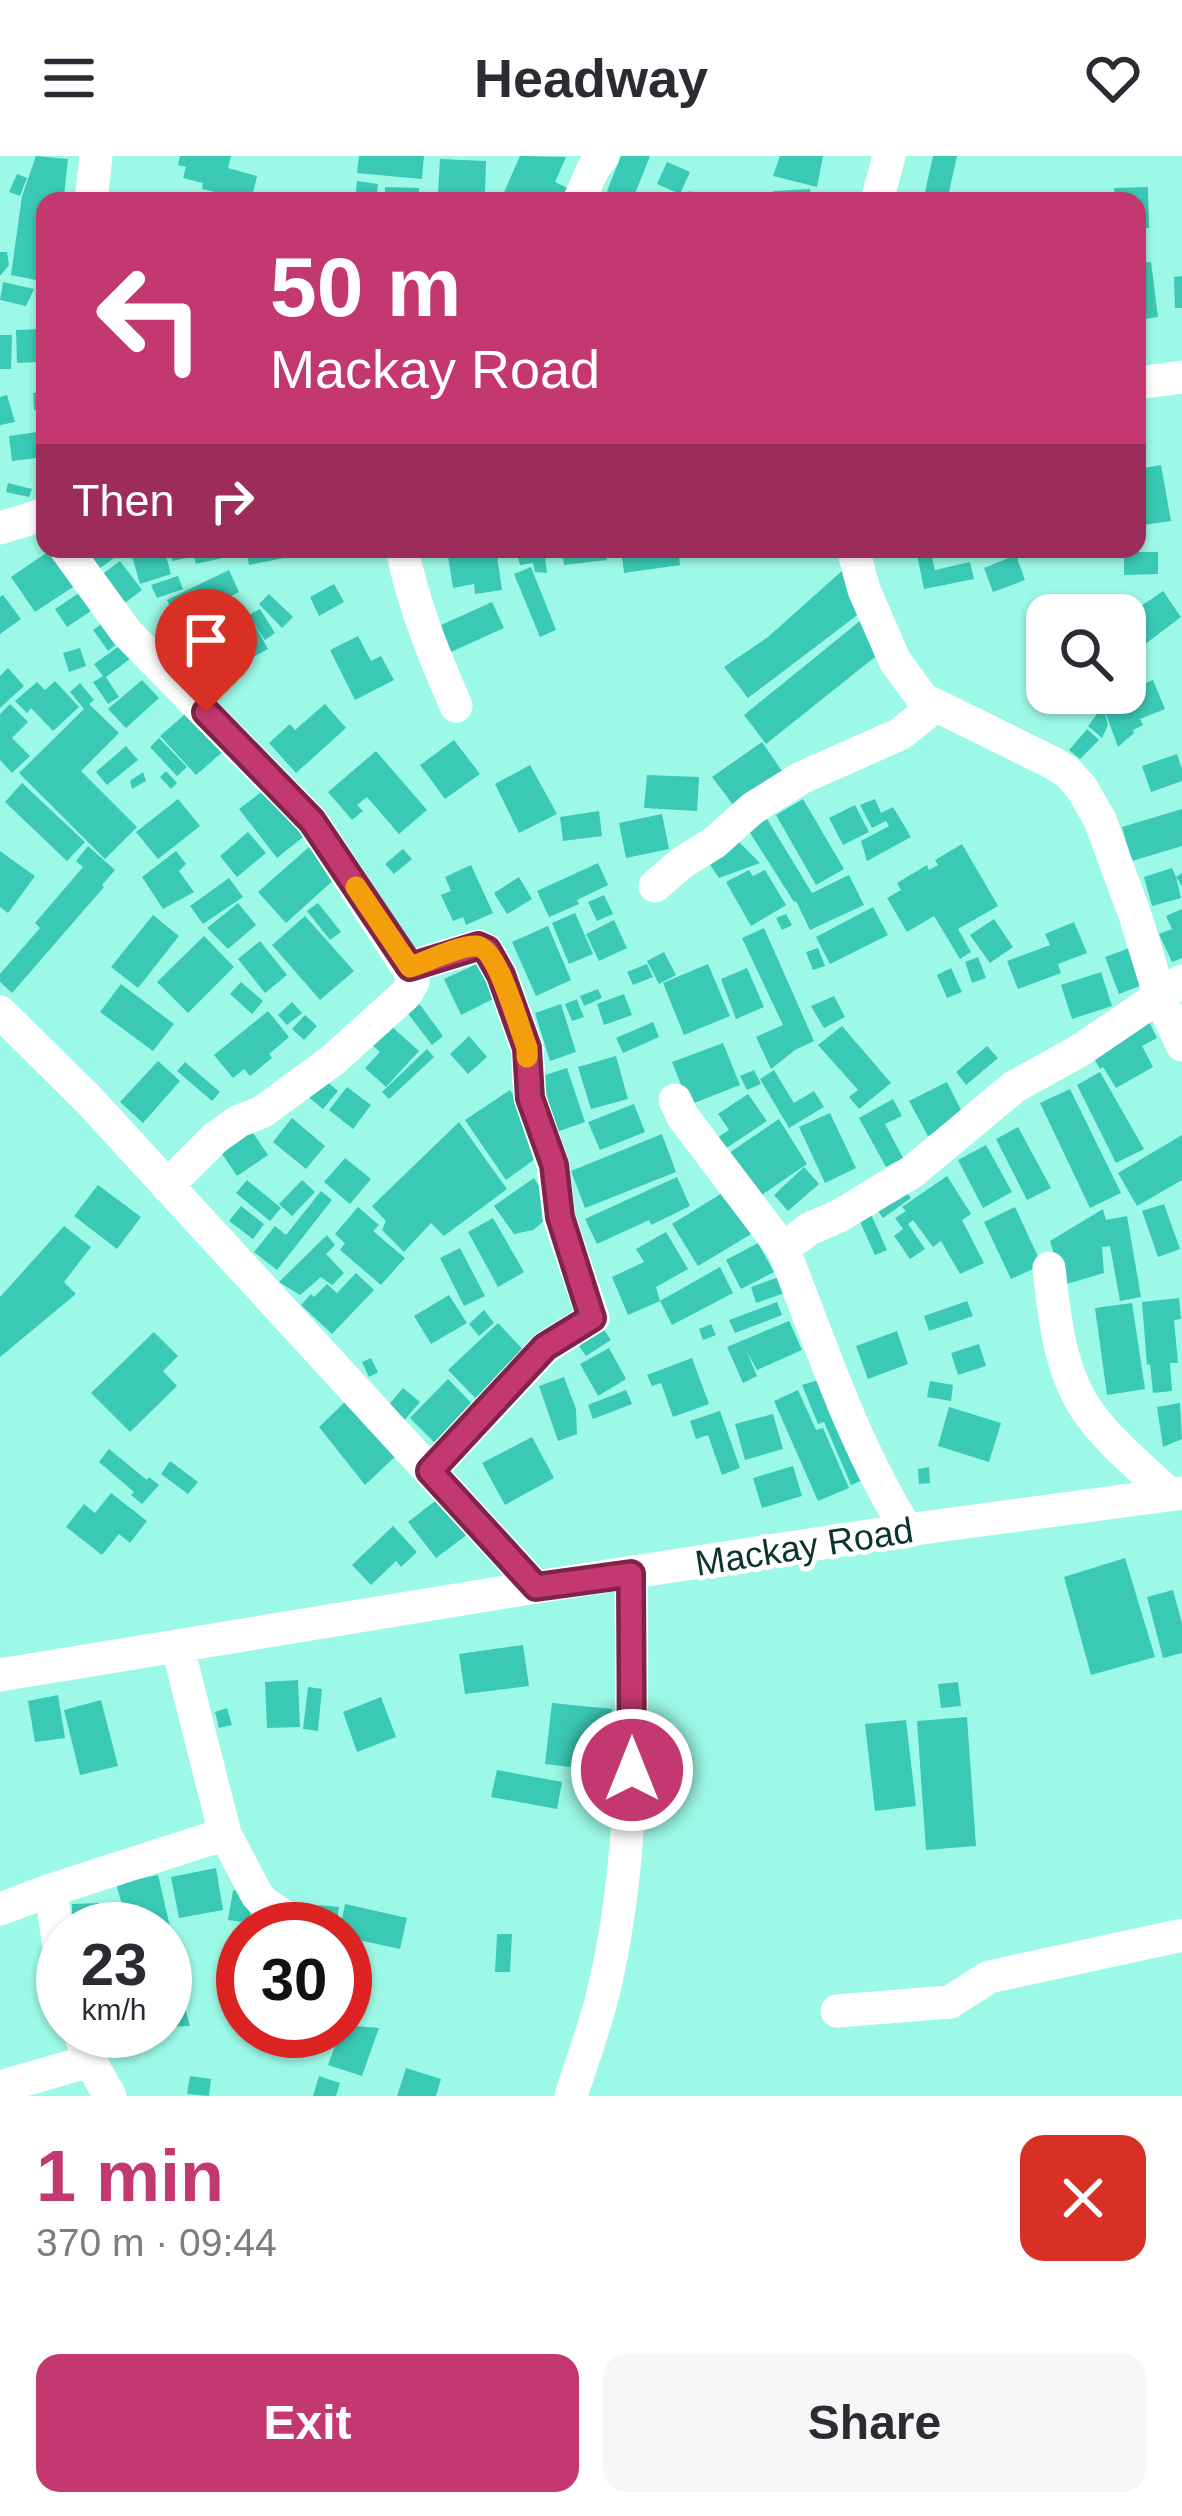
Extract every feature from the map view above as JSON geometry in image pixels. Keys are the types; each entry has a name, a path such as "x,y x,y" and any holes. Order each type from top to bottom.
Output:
{"street":[{"path":"92,192 96,156"},
{"path":"583,192 603,156"},
{"path":"879,192 889,156"},
{"path":"1146,382 1182,377"},
{"path":"0,528 36,517"},
{"path":"73,558 127,633 312,821 410,967 413,982 406,994 333,1060 262,1112 215,1138 166,1186"},
{"path":"404,558 434,656 456,706"},
{"path":"855,558 864,590 910,686 934,707 1051,762 1081,787 1100,820 1128,896 1171,989 1182,1045"},
{"path":"656,886 753,808 801,778 899,734 934,707"},
{"path":"410,967 478,946 487,950 501,975 527,1048 530,1098 554,1165 560,1217 592,1318 545,1347 430,1471"},
{"path":"783,1249 809,1229 912,1172 1014,1087 1079,1051 1171,989"},
{"path":"0,1012 88,1100 536,1587"},
{"path":"675,1100 682,1117 783,1249 866,1456 907,1530"},
{"path":"1049,1268 1060,1345 1082,1403 1107,1435 1176,1494"},
{"name":"Mackay Road","path":"0,1675 536,1587 1176,1494"},
{"path":"571,2096 606,1982 625,1862 632,1770 631,1574"},
{"path":"178,1648 225,1834 262,1902"},
{"path":"0,1909 225,1834"},
{"path":"52,1890 54,1902"},
{"path":"837,2011 950,2002 989,1977 1182,1935"},
{"path":"0,2087 59,2058"},
{"path":"90,2058 110,2096"}],"building":[{"path":"36,156 68,159 64,192 36,192 36,280 11,275 22,196"},
{"path":"180,156 231,156 228,168 257,176 253,192 202,189 203,183 183,178 186,167 178,165"},
{"path":"359,156 424,156 422,179 357,173"},
{"path":"520,156 566,157 555,182 576,192 504,192"},
{"path":"621,156 650,156 636,192 607,191"},
{"path":"780,156 823,156 817,187 773,176"},
{"path":"933,156 957,156 949,192 925,192"},
{"path":"440,159 486,161 485,192 438,192"},
{"path":"667,162 690,172 681,192 657,184"},
{"path":"17,174 27,178 20,196 9,192"},
{"path":"357,181 378,184 377,192 356,192"},
{"path":"385,187 419,188 419,192 385,192"},
{"path":"1148,187 1149,228 1146,192 1114,192 1114,188"},
{"path":"0,252 7,252 9,265 0,276"},
{"path":"1146,262 1151,262 1158,317 1146,319"},
{"path":"1182,276 1182,308 1175,308 1174,277"},
{"path":"3,282 34,289 26,306 0,300"},
{"path":"36,329 36,362 17,363 16,330"},
{"path":"0,335 12,335 11,369 0,369"},
{"path":"7,395 15,422 0,425 0,397"},
{"path":"36,432 36,458 12,461 9,436"},
{"path":"1161,465 1171,521 1146,525 1146,468"},
{"path":"8,483 32,489 29,497 6,492"},
{"path":"1146,552 1158,552 1158,574 1124,575 1124,558 1146,558"},
{"path":"39,558 58,558 76,585 35,612 11,577"},
{"path":"91,558 114,558 99,569"},
{"path":"133,558 167,558 171,574 140,584"},
{"path":"248,558 284,558 249,565"},
{"path":"448,558 497,558 502,590 475,594 474,584 453,588"},
{"path":"518,558 545,558 547,573 535,572 533,563 520,565"},
{"path":"563,558 607,560 564,565"},
{"path":"622,558 679,558 680,565 624,573"},
{"path":"918,558 932,558 935,570 970,562 974,579 924,589"},
{"path":"1017,558 1025,580 993,592 984,568"},
{"path":"120,561 142,590 122,605 100,576"},
{"path":"531,567 556,630 540,637 514,574"},
{"path":"229,570 239,592 177,621 167,600"},
{"path":"843,570 868,607 748,698 724,667 768,637"},
{"path":"178,576 183,589 157,598 151,585"},
{"path":"334,584 344,602 319,616 310,597"},
{"path":"85,589 97,607 67,627 55,609"},
{"path":"1163,591 1181,617 1146,643 1146,603"},
{"path":"269,594 293,617 282,628 259,604"},
{"path":"0,597 21,619 0,634"},
{"path":"492,602 504,628 451,652 439,626"},
{"path":"260,609 275,633 265,640 253,622 268,649 234,668 216,648 221,645 214,633"},
{"path":"209,610 219,623 193,643 183,630"},
{"path":"866,616 885,649 766,744 744,715"},
{"path":"107,620 122,640 108,651 93,630"},
{"path":"358,636 371,661 381,656 394,680 355,700 330,650"},
{"path":"129,639 139,652 106,677 119,697 108,704 93,682 103,676 94,664"},
{"path":"80,648 86,666 69,672 63,653"},
{"path":"8,668 24,686 0,708 0,676"},
{"path":"142,680 159,698 126,728 108,709"},
{"path":"1153,680 1165,709 1140,719 1143,725 1118,747 1106,714 1146,714 1146,683"},
{"path":"55,681 79,707 53,731 31,708 27,713 15,701 37,682 45,690"},
{"path":"80,683 94,700 89,704 119,733 81,771 137,827 105,859 19,773 84,709 70,692"},
{"path":"10,704 28,722 12,738 30,756 12,773 0,760 0,714"},
{"path":"325,704 346,728 296,773 269,743 290,724 295,730"},
{"path":"191,709 226,749 196,775 160,736"},
{"path":"1097,714 1105,714 1108,725 1102,738 1088,726"},
{"path":"1087,729 1099,740 1080,759 1069,750"},
{"path":"159,738 187,767 177,776 150,747"},
{"path":"454,740 480,774 445,799 420,765"},
{"path":"762,742 782,771 734,806 712,777"},
{"path":"126,746 138,760 107,785 96,772"},
{"path":"376,751 427,810 399,834 367,797 357,805 363,811 352,820 328,792"},
{"path":"1177,754 1182,781 1151,792 1142,766"},
{"path":"530,765 557,814 519,833 495,784"},
{"path":"166,771 177,783 171,789 160,777"},
{"path":"143,772 146,781 132,789 130,781"},
{"path":"647,775 699,777 697,811 644,808"},
{"path":"22,783 85,842 67,861 5,802"},
{"path":"265,789 303,837 277,858 239,809"},
{"path":"178,799 200,826 158,859 136,832"},
{"path":"803,799 844,869 816,885 776,815"},
{"path":"875,799 881,813 893,807 911,837 867,861 861,841 889,826 886,821 872,828 860,805"},
{"path":"855,805 869,832 843,845 829,818"},
{"path":"1182,809 1182,846 1132,861 1122,827"},
{"path":"599,811 602,836 563,841 560,817"},
{"path":"662,814 669,849 626,858 619,823"},
{"path":"767,819 812,893 849,875 864,905 810,930 749,831"},
{"path":"248,832 266,853 237,877 220,856"},
{"path":"738,841 760,863 719,878 709,863"},
{"path":"962,844 998,906 958,929 971,952 960,959 934,916 907,932 887,898 901,890 897,883 927,865 929,870 938,865 935,860"},
{"path":"88,846 115,870 12,993 0,982 0,974 40,928 35,923 83,867 76,861"},
{"path":"309,847 337,877 286,923 258,892"},
{"path":"403,849 412,859 394,874 385,864"},
{"path":"0,851 35,876 8,913 0,907"},
{"path":"176,851 186,864 179,871 194,892 163,909 142,877"},
{"path":"598,863 608,885 549,917 537,891"},
{"path":"471,865 493,913 466,925 463,917 453,921 441,895 451,891 445,877"},
{"path":"1172,868 1181,898 1152,906 1144,877"},
{"path":"749,870 753,876 765,870 786,905 751,926 726,882"},
{"path":"519,877 532,899 507,914 494,893"},
{"path":"229,878 243,897 203,924 190,906"},
{"path":"604,895 613,914 597,921 588,902"},
{"path":"238,903 256,925 228,949 207,928"},
{"path":"318,903 341,932 330,940 307,911"},
{"path":"873,907 888,935 830,964 816,937"},
{"path":"1182,909 1182,958 1172,962 1159,934 1172,929 1166,916"},
{"path":"575,913 593,954 569,964 552,923"},
{"path":"786,914 792,925 782,930 776,918"},
{"path":"153,915 179,936 138,988 111,967"},
{"path":"305,916 354,971 320,1000 272,945"},
{"path":"994,919 1013,947 990,963 970,935"},
{"path":"614,920 627,948 599,961 586,934"},
{"path":"1074,922 1087,953 1058,964 1061,973 1018,989 1007,961 1050,945 1045,934"},
{"path":"548,926 571,980 536,996 512,942"},
{"path":"764,928 814,1041 771,1069 756,1037 783,1025 742,938"},
{"path":"204,936 234,967 188,1013 157,982"},
{"path":"260,941 287,975 265,993 238,959"},
{"path":"1135,946 1148,983 1119,994 1105,957"},
{"path":"818,948 825,966 813,970 806,952"},
{"path":"664,952 676,975 659,984 647,961"},
{"path":"978,957 986,978 972,983 965,962"},
{"path":"481,962 497,997 461,1015 444,979"},
{"path":"647,964 653,977 633,985 627,972"},
{"path":"708,964 730,1016 684,1035 663,983"},
{"path":"747,968 764,1007 736,1019 721,979"},
{"path":"951,968 962,992 947,998 937,975"},
{"path":"1101,972 1112,1006 1072,1019 1061,985"},
{"path":"241,982 263,1001 252,1014 230,994"},
{"path":"121,984 174,1024 153,1051 100,1012"},
{"path":"598,989 602,998 584,1006 580,996"},
{"path":"624,994 632,1015 604,1025 597,1004"},
{"path":"834,996 845,1017 824,1028 811,1006"},
{"path":"577,999 584,1017 572,1021 565,1004"},
{"path":"292,1002 302,1013 287,1025 278,1015"},
{"path":"418,1002 443,1036 432,1045 406,1011"},
{"path":"561,1004 576,1052 550,1061 535,1013"},
{"path":"268,1011 289,1037 250,1076 244,1069 233,1078 214,1055"},
{"path":"305,1015 317,1026 304,1040 292,1029"},
{"path":"653,1022 659,1037 623,1053 616,1038"},
{"path":"1149,1022 1157,1038 1142,1046 1153,1067 1116,1088 1092,1055"},
{"path":"390,1025 419,1051 386,1087 365,1068 380,1052 372,1045"},
{"path":"842,1026 891,1083 859,1109 849,1097 858,1090 818,1045"},
{"path":"469,1036 487,1057 468,1074 450,1054"},
{"path":"723,1043 740,1085 689,1105 672,1062"},
{"path":"987,1046 998,1058 966,1085 956,1072"},
{"path":"427,1049 434,1057 389,1099 382,1092"},
{"path":"616,1056 628,1099 591,1109 578,1067"},
{"path":"158,1061 180,1081 143,1123 120,1102"},
{"path":"185,1062 220,1092 212,1101 177,1071"},
{"path":"567,1068 585,1122 551,1134 533,1079"},
{"path":"754,1070 761,1084 747,1090 740,1076"},
{"path":"774,1070 794,1103 814,1091 824,1107 789,1128 760,1079"},
{"path":"1100,1072 1144,1149 1116,1163 1077,1085"},
{"path":"322,1077 338,1091 323,1109 307,1096"},
{"path":"947,1082 965,1118 928,1136 909,1101"},
{"path":"347,1087 371,1105 353,1129 329,1110"},
{"path":"1070,1089 1121,1193 1090,1208 1040,1103"},
{"path":"510,1090 542,1154 506,1180 465,1120"},
{"path":"748,1094 767,1121 722,1151 714,1140 729,1130 718,1114"},
{"path":"893,1099 902,1116 885,1124 903,1158 886,1167 859,1118"},
{"path":"634,1104 645,1132 600,1150 588,1122"},
{"path":"830,1113 856,1168 825,1183 799,1127"},
{"path":"292,1118 325,1146 306,1169 273,1142"},
{"path":"779,1119 807,1164 760,1196 729,1153"},
{"path":"459,1122 507,1189 444,1236 431,1223 404,1252 382,1230 386,1221 372,1206"},
{"path":"1018,1127 1051,1188 1027,1200 996,1139"},
{"path":"251,1130 268,1155 237,1176 220,1151"},
{"path":"662,1134 676,1172 585,1208 571,1171"},
{"path":"1182,1135 1182,1180 1137,1206 1118,1173"},
{"path":"986,1145 1012,1192 983,1208 958,1160"},
{"path":"345,1158 371,1179 350,1204 324,1182"},
{"path":"804,1167 819,1184 788,1211 774,1195"},
{"path":"947,1176 971,1214 962,1220 984,1263 960,1274 941,1241 933,1247 913,1220 908,1224 925,1249 910,1259 894,1236 903,1229 895,1218 906,1211 902,1207"},
{"path":"677,1177 690,1206 597,1244 585,1219"},
{"path":"534,1178 552,1214 533,1230 514,1234 494,1206"},
{"path":"247,1180 281,1208 270,1221 236,1193"},
{"path":"302,1180 315,1192 292,1216 279,1204"},
{"path":"98,1185 141,1217 117,1249 74,1216"},
{"path":"902,1186 911,1198 883,1218 874,1206"},
{"path":"727,1190 753,1233 698,1266 672,1224"},
{"path":"321,1191 332,1200 277,1270 254,1252 275,1226 286,1235"},
{"path":"1164,1204 1180,1249 1158,1257 1142,1211"},
{"path":"241,1206 264,1224 253,1239 229,1221"},
{"path":"358,1207 379,1225 373,1231 405,1258 381,1285 340,1250 345,1243 335,1234"},
{"path":"1015,1207 1042,1265 1011,1279 984,1222"},
{"path":"1103,1209 1106,1220 1127,1216 1141,1297 1120,1301 1110,1246 1102,1247 1104,1273 1063,1285 1050,1241"},
{"path":"869,1210 887,1250 875,1255 857,1215"},
{"path":"493,1218 524,1272 498,1287 468,1232"},
{"path":"64,1226 91,1247 64,1282 76,1294 0,1357 0,1297"},
{"path":"666,1232 688,1269 656,1287 660,1301 628,1315 612,1277 644,1262 636,1249"},
{"path":"327,1235 335,1245 326,1254 344,1273 332,1285 321,1277 300,1295 279,1282"},
{"path":"758,1243 774,1272 741,1289 726,1260"},
{"path":"460,1248 485,1296 464,1306 440,1258"},
{"path":"720,1267 733,1293 672,1325 660,1301"},
{"path":"356,1273 374,1290 332,1334 301,1305 327,1284 337,1293"},
{"path":"785,1275 790,1291 756,1303 751,1287"},
{"path":"449,1295 467,1323 431,1344 414,1316"},
{"path":"1179,1298 1181,1319 1174,1320 1178,1363 1170,1363 1172,1391 1153,1393 1142,1302"},
{"path":"967,1301 973,1316 929,1331 924,1316"},
{"path":"777,1302 782,1315 735,1333 729,1320"},
{"path":"1132,1303 1145,1389 1107,1395 1095,1308"},
{"path":"484,1310 494,1323 479,1336 469,1324"},
{"path":"789,1321 802,1350 757,1370 747,1352 757,1376 743,1383 727,1347"},
{"path":"498,1323 529,1356 479,1402 448,1370"},
{"path":"711,1324 716,1335 703,1340 699,1329"},
{"path":"602,1327 611,1340 586,1356 577,1343"},
{"path":"897,1331 908,1364 868,1379 856,1346"},
{"path":"154,1332 178,1356 163,1371 177,1386 130,1432 91,1393"},
{"path":"979,1344 986,1366 958,1375 951,1353"},
{"path":"609,1348 626,1379 598,1396 580,1364"},
{"path":"371,1358 378,1372 369,1377 362,1362"},
{"path":"692,1358 709,1404 673,1417 661,1383 652,1386 647,1375"},
{"path":"832,1376 870,1477 851,1485 802,1385"},
{"path":"564,1377 576,1409 577,1434 558,1441 539,1386"},
{"path":"448,1379 478,1410 438,1446 410,1418"},
{"path":"930,1381 953,1385 951,1401 927,1397"},
{"path":"403,1388 420,1402 402,1423 386,1408"},
{"path":"626,1390 632,1404 593,1419 588,1405"},
{"path":"798,1390 816,1430 823,1428 849,1488 818,1501 774,1401"},
{"path":"349,1398 399,1453 365,1485 319,1427"},
{"path":"1180,1403 1182,1439 1163,1447 1157,1407"},
{"path":"949,1407 1001,1423 989,1462 938,1446"},
{"path":"720,1411 740,1468 722,1475 708,1435 696,1439 690,1421"},
{"path":"773,1414 783,1449 745,1460 735,1424"},
{"path":"532,1437 554,1478 505,1505 482,1463"},
{"path":"109,1449 159,1485 142,1504 99,1462"},
{"path":"170,1461 198,1482 188,1494 161,1474"},
{"path":"793,1466 802,1496 762,1508 753,1478"},
{"path":"929,1467 930,1483 919,1484 918,1469"},
{"path":"448,1491 476,1528 436,1558 408,1522"},
{"path":"111,1493 147,1521 130,1543 119,1534 102,1555 66,1527 84,1504 95,1513"},
{"path":"393,1526 417,1552 401,1567 396,1561 371,1585 352,1565"},
{"path":"1125,1558 1155,1657 1091,1675 1064,1577"},
{"path":"1173,1590 1182,1623 1182,1653 1163,1658 1147,1597"},
{"path":"523,1645 529,1686 465,1694 459,1654"},
{"path":"298,1680 300,1727 267,1728 265,1682"},
{"path":"958,1682 961,1706 941,1708 938,1684"},
{"path":"308,1687 322,1689 318,1731 303,1729"},
{"path":"58,1695 65,1738 35,1742 28,1701"},
{"path":"381,1697 396,1737 357,1752 343,1712"},
{"path":"101,1700 118,1766 80,1775 64,1710"},
{"path":"552,1703 612,1709 605,1771 545,1764"},
{"path":"227,1708 232,1725 219,1728 215,1712"},
{"path":"967,1717 976,1846 926,1850 917,1721"},
{"path":"906,1720 916,1806 875,1811 865,1724"},
{"path":"497,1770 562,1782 557,1809 491,1797"},
{"path":"216,1868 222,1902 216,1902 216,1911 192,1916 192,1902 176,1902 171,1877"},
{"path":"158,1875 164,1902 121,1902 116,1884"},
{"path":"233,1890 254,1894 253,1902 231,1902"},
{"path":"372,1910 407,1918 400,1949 372,1943"},
{"path":"497,1934 512,1934 510,1972 495,1972"},
{"path":"331,2058 368,2058 362,2076 328,2065"},
{"path":"406,2068 441,2079 436,2096 397,2096"},
{"path":"190,2076 211,2079 209,2096 187,2094"},
{"path":"319,2076 340,2083 336,2096 313,2096"}],"slow traffic":[{"path":"356,887 410,967 468,947 487,950 501,975 527,1057"}],"route":[{"path":"206,712 312,821 410,967 478,946 487,950 501,975 527,1048 530,1098 554,1165 560,1217 592,1318 545,1347 430,1471 536,1587 631,1574 632,1770"}]}
